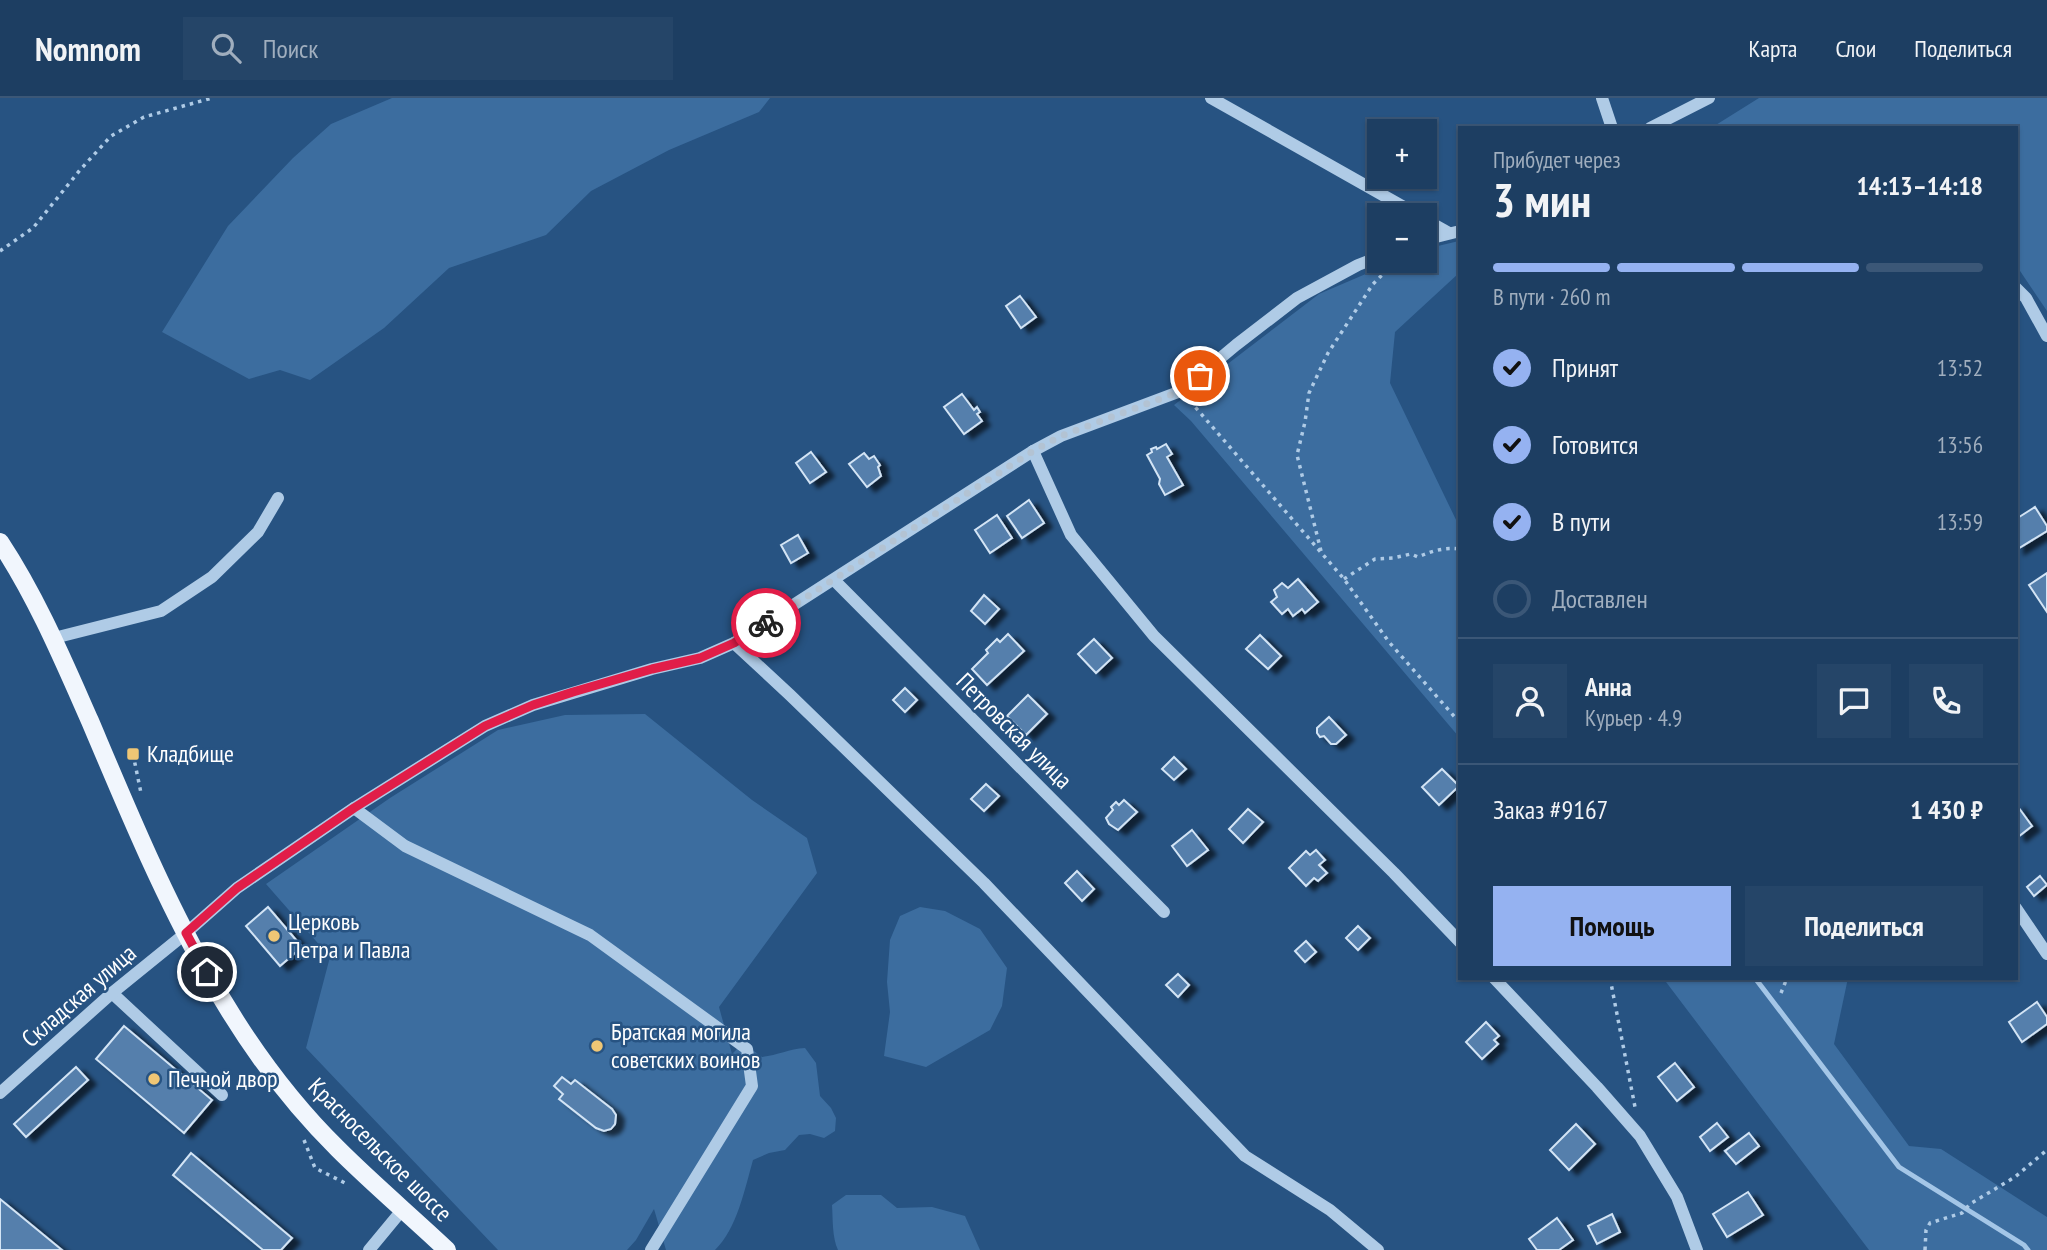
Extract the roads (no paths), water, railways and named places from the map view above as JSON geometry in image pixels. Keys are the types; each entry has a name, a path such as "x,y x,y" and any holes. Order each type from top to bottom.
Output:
{"main road":[{"name":"Красносельское шоссе","path":"0,542 19,570 54,638 136,828 186,933 247,1039 292,1099 337,1149 447,1250"}],"street":[{"path":"1211,98 1397,203"},
{"path":"1602,98 1611,126"},
{"path":"1654,126 1709,98"},
{"path":"1437,225 1454,232"},
{"path":"1437,237 1454,232"},
{"name":"Складская улица","path":"0,1093 112,993 237,888 354,808 485,726 533,705 652,669 700,658 734,643 1033,451 1061,436 1181,391 1297,299 1367,262"},
{"path":"2018,290 2026,298 2047,336"},
{"path":"1033,451 1071,535 1154,636 1458,940"},
{"path":"54,638 161,611 212,577 258,532 278,498"},
{"name":"Петровская улица","path":"834,580 1164,912"},
{"path":"734,643 984,883 1245,1156 1330,1210 1378,1250"},
{"path":"354,808 405,846 590,934 747,1049 752,1086 651,1250"},
{"path":"2018,911 2047,954"},
{"path":"1496,980 1640,1136 1677,1196 1697,1250"},
{"path":"112,993 222,1095"},
{"path":"369,1250 403,1209"}],"waterway":[{"path":"1757,980 1899,1167 2028,1250"}],"place":[{"name":"Кладбище","path":"133,754"},
{"name":"Церковь Петра и Павла","path":"274,936"},
{"name":"Братская могила советских воинов","path":"597,1046"},
{"name":"Печной двор","path":"154,1079"}]}
